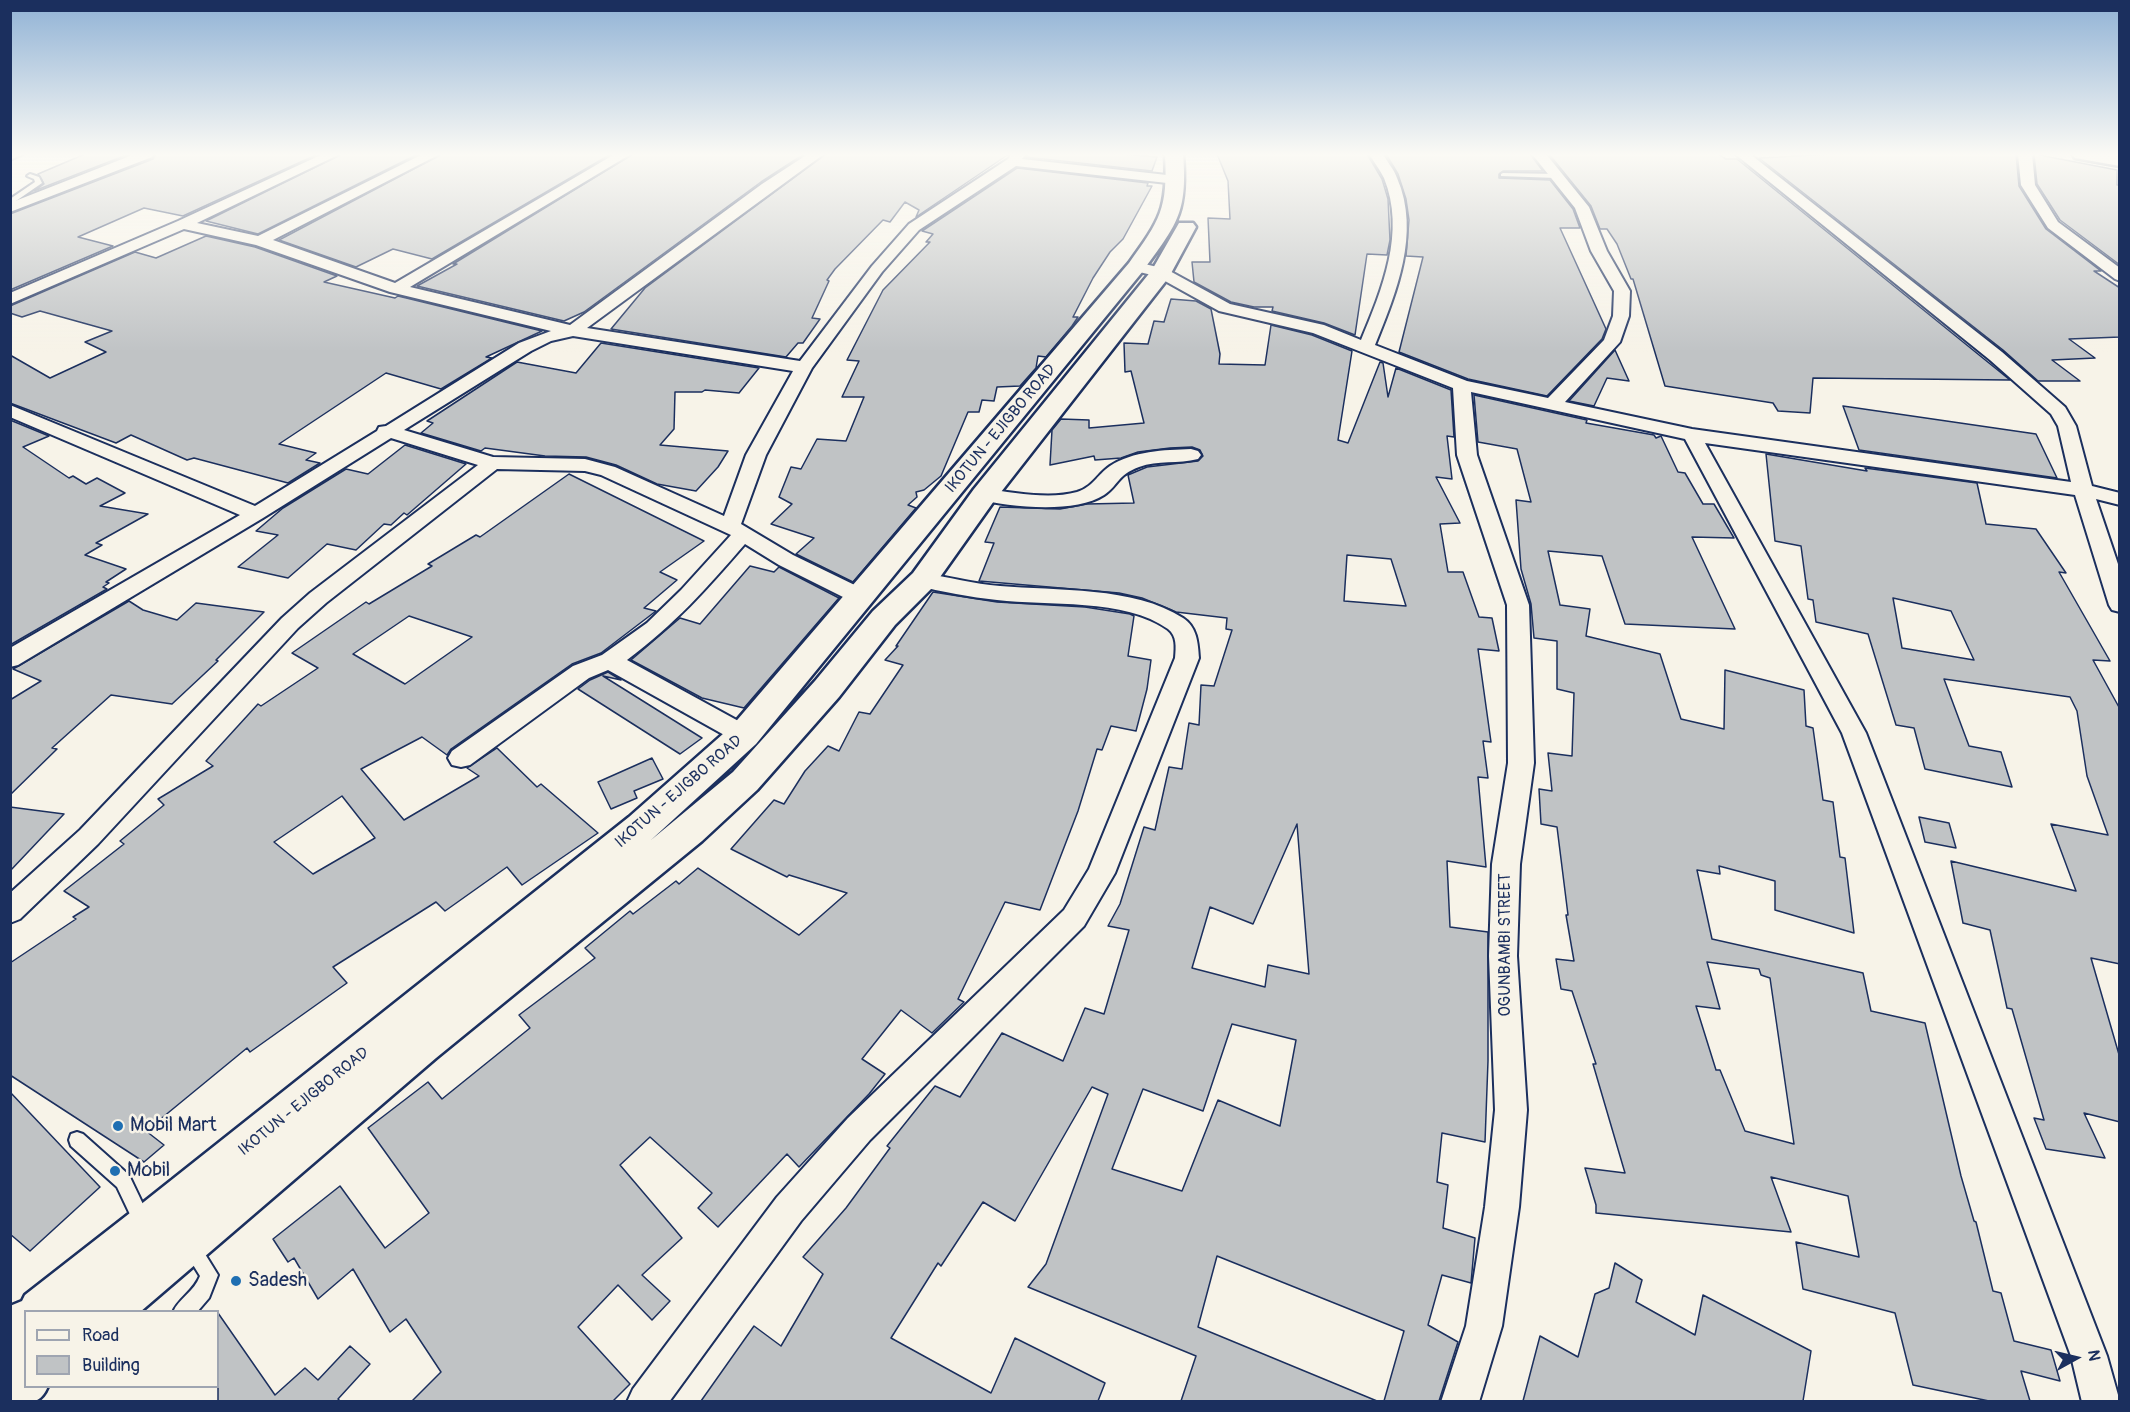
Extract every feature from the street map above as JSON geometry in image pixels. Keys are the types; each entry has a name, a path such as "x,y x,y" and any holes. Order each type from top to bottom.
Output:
{"main road":[{"name":"IKOTUN - EJIGBO ROAD","path":"54,1310 147,1230 642,827 744,735 861,597 1190,220"},
{"name":"IKOTUN - EJIGBO ROAD","path":"103,1310 422,1044 689,831 745,781 828,689 884,618 923,580 1148,270"},
{"name":"IKOTUN - EJIGBO ROAD","path":"10,1391 22,1337"}],"street":[{"path":"10,299 192,220"},
{"path":"260,241 302,220"},
{"path":"396,290 514,220"},
{"path":"10,659 256,514 386,431 525,347 546,337 573,331 723,220"},
{"path":"461,758 581,672 610,661 655,628 689,595 737,530 756,455 804,367 877,269 914,227 925,220"},
{"path":"1366,347 1388,295 1396,267 1400,238 1399,220"},
{"path":"1552,405 1612,342 1621,316 1622,291 1599,251 1587,220"},
{"path":"1824,220 2059,411 2067,426 2083,490 2120,605"},
{"path":"2050,220 2053,225 2120,276"},
{"path":"183,224 260,241 396,290 573,331 804,367"},
{"path":"1148,270 1226,308 1318,329 1462,385 1692,435 2083,490 2120,499"},
{"name":"OGUNBAMBI STREET","path":"1460,1401 1484,1326 1502,1207 1511,1110 1503,956 1506,864 1521,763 1518,605 1467,455 1462,385"},
{"path":"10,410 256,514"},
{"path":"386,431 492,463 585,465 608,471 737,530 786,560 861,597"},
{"path":"1692,435 1854,733 2089,1356 2102,1401"},
{"path":"984,495 1048,500 1076,497 1096,492 1112,473 1126,465 1152,457 1191,454"},
{"path":"10,910 88,837 290,623 492,463"},
{"path":"646,1401 789,1209 859,1129 1074,918 1101,873 1187,658 1187,639 1177,624 1152,612 1108,601 1070,596 998,593 923,580"},
{"path":"610,661 744,735"}],"lane":[{"path":"77,1140 123,1181 147,1230"},
{"path":"183,1310 206,1288 208,1275 186,1240"}],"building":[{"path":"10,220 117,220 78,237 113,246 10,290"},
{"path":"208,220 286,220 258,234 206,221"},
{"path":"317,220 499,220 432,259 393,249 356,267 279,240"},
{"path":"525,220 709,220 584,312 564,321 417,286 457,264 453,264"},
{"path":"737,220 892,220 890,222 883,220 835,269 827,280 829,281 812,318 820,319 803,343 798,343 786,357 611,329 645,288"},
{"path":"939,220 1133,220 1123,239 1110,252 1093,278 1073,317 1078,317 1072,326 1046,357 1038,356 1036,368 1020,386 997,387 994,401 982,400 979,412 968,412 941,476 924,490 916,492 917,497 908,505 916,508 853,582 796,554 814,538 771,524 792,504 779,497 791,467 801,469 817,439 846,441 864,397 842,397 859,361 847,360 883,290 930,242 926,242 933,234 922,231"},
{"path":"1208,220 1389,220 1390,240 1387,255 1367,254 1355,335 1324,323 1272,311 1273,307 1254,307 1231,302 1194,282 1192,262 1210,262"},
{"path":"1409,220 1577,220 1580,228 1560,228 1606,329 1602,339 1547,396 1468,379 1399,352 1423,257 1406,256"},
{"path":"1596,220 1812,220 2010,380 1813,378 1810,413 1778,411 1773,403 1665,386 1633,279 1631,279 1617,244 1607,229 1600,229"},
{"path":"1838,220 2040,220 2046,229 2101,271 2094,271 2120,288 2120,337 2069,339 2095,358 2052,360 2080,381 2038,381 2003,350"},
{"path":"2060,220 2120,220 2120,265"},
{"path":"206,236 255,247 337,276 324,282 395,298 398,296 542,331 486,357 492,358 441,389 386,373 279,444 316,453 306,460 320,463 288,483 194,458 187,460 131,435 116,443 10,403 10,355 50,378 106,352 85,342 112,331 40,311 22,317 10,313 10,306 135,252 156,258"},
{"path":"1171,299 1196,301 1211,309 1220,354 1219,364 1265,365 1271,325 1312,335 1352,351 1338,440 1348,443 1380,362 1383,363 1388,397 1396,368 1451,390 1454,437 1447,436 1452,479 1436,477 1460,523 1440,524 1448,572 1463,572 1479,617 1492,618 1499,651 1478,649 1491,742 1483,741 1488,778 1478,777 1486,867 1447,861 1450,927 1488,932 1488,1061 1485,1142 1442,1133 1437,1182 1448,1185 1443,1228 1475,1238 1471,1283 1442,1275 1428,1325 1458,1342 1439,1401 1384,1401 1404,1331 1217,1256 1198,1327 1377,1401 1181,1401 1196,1356 1028,1287 1046,1264 1108,1094 1092,1087 1015,1221 983,1202 941,1266 938,1263 891,1338 991,1393 1015,1338 1105,1383 1098,1401 701,1401 754,1326 781,1346 823,1274 803,1257 846,1208 890,1148 887,1146 935,1086 960,1097 1002,1033 1063,1061 1085,1008 1104,1014 1129,930 1108,926 1120,904 1144,827 1155,830 1169,767 1182,769 1189,723 1199,725 1201,685 1214,686 1232,630 1226,629 1227,618 1176,612 1142,598 1119,593 979,581 994,543 985,542 1000,507 1060,509 1087,504 1134,503 1128,475 1147,467 1198,461 1203,456 1200,450 1192,447 1170,448 1138,452 1121,458 1095,460 1094,456 1050,465 1052,430 1061,419 1089,420 1089,428 1144,423 1131,371 1125,372 1124,343 1148,344 1154,321 1164,322","holes":["1347,555 1391,559 1406,606 1344,601","1297,824 1309,974 1268,965 1265,987 1192,968 1210,907 1253,924","1232,1024 1296,1040 1280,1126 1218,1100 1182,1191 1112,1169 1143,1089 1203,1111"]},
{"path":"601,343 759,368 739,393 705,390 675,392 674,429 660,445 728,451 718,467 696,491 657,484 616,465 586,457 545,456 485,448 481,451 421,433 433,423 427,421 517,362 576,373"},
{"path":"1615,350 1629,381 1607,378 1594,406 1569,401"},
{"path":"1474,395 1587,420 1586,423 1654,435 1656,438 1661,436 1678,472 1685,473 1703,504 1714,504 1734,538 1692,537 1735,629 1625,624 1602,556 1548,551 1560,605 1590,609 1586,636 1660,654 1681,719 1724,729 1725,670 1804,690 1806,726 1813,728 1823,800 1833,802 1840,857 1845,858 1854,933 1775,910 1775,881 1719,866 1720,874 1697,870 1712,939 1863,973 1871,1011 1925,1023 1961,1176 1976,1222 1993,1291 2001,1293 2014,1341 2051,1350 2060,1381 2021,1371 2030,1401 1989,1401 1913,1385 1895,1313 1803,1289 1796,1242 1859,1257 1848,1196 1771,1177 1791,1232 1596,1213 1596,1205 1585,1168 1625,1173 1593,1064 1596,1064 1572,991 1561,989 1556,959 1574,961 1566,915 1568,915 1557,827 1541,824 1539,789 1552,791 1548,753 1572,756 1574,693 1557,689 1557,641 1534,638 1531,604 1521,569 1516,500 1531,502 1517,449 1478,442","holes":["1707,962 1759,969 1761,975 1770,978 1794,1144 1745,1131 1720,1070 1716,1070 1696,1006 1720,1009"]},
{"path":"1843,406 2036,434 2057,478 1859,450"},
{"path":"10,420 49,436 23,447 69,478 73,476 86,484 97,478 125,493 100,506 148,514 96,543 102,545 85,555 126,569 106,582 109,583 103,587 107,589 10,645"},
{"path":"405,445 466,464 407,515 404,513 391,525 384,524 356,550 327,544 288,578 238,567 278,535 256,531 283,508 346,469 368,474"},
{"path":"1766,454 1867,471 1865,468 1977,483 1986,524 2036,529 2066,573 2059,572 2110,661 2093,660 2120,709 2120,964 2091,958 2120,1058 2120,1122 2084,1113 2105,1158 2046,1149 2034,1118 2044,1120 2012,1009 2007,1008 1990,930 1963,923 1951,861 2076,891 2051,824 2108,835 2087,776 2077,711 2070,697 1944,679 1969,746 2001,752 2012,787 1925,769 1914,728 1896,725 1868,634 1816,622 1813,600 1808,599 1801,546 1775,541","holes":["1893,598 1951,611 1974,660 1902,648"]},
{"path":"569,474 704,541 660,572 677,580 644,608 656,611 601,653 572,664 451,749 447,755 422,737 361,769 404,820 479,776 467,768 497,748 537,787 541,784 598,833 522,885 507,867 445,911 436,902 333,967 347,983 250,1052 247,1048 146,1131 164,1145 144,1162 10,1075 10,963 76,919 73,917 89,907 64,891 124,844 120,841 164,805 158,799 213,766 206,761 258,704 261,706 318,668 292,653 366,602 369,604 432,566 428,564 476,535 480,537","holes":["409,616 472,637 405,684 353,654","342,796 375,838 313,874 274,842"]},
{"path":"750,566 774,572 779,567 839,598 744,708 702,698 631,660 680,618 700,624"},
{"path":"933,592 997,602 1085,607 1130,614 1134,616 1128,656 1151,660 1147,689 1136,731 1111,726 1102,750 1097,749 1078,811 1040,910 1005,902 958,999 964,1002 932,1033 901,1010 862,1059 885,1074 869,1094 799,1167 787,1154 718,1227 698,1208 712,1193 650,1137 620,1165 682,1238 642,1275 670,1301 652,1320 618,1285 578,1327 630,1384 613,1401 412,1401 441,1372 406,1319 390,1332 353,1269 318,1299 294,1258 288,1262 273,1239 340,1186 385,1248 429,1213 368,1128 428,1082 442,1099 530,1028 519,1015 595,958 585,948 630,911 633,914 676,881 679,884 698,868 799,935 847,893 789,875 787,877 731,849 774,800 784,804 805,771 828,746 839,751 859,712 870,714 903,665 885,660 898,646 896,646"},
{"path":"129,601 143,610 177,620 196,603 264,612 216,660 218,661 172,704 111,695 52,748 57,749 10,795 10,700 41,681 13,669"},
{"path":"608,672 621,680 603,676 702,738 680,754 578,689 590,680"},
{"path":"652,758 663,779 634,791 637,798 611,809 598,782"},
{"path":"10,807 64,814 10,871"},
{"path":"1919,817 1949,823 1956,848 1925,842"},
{"path":"10,1092 100,1187 30,1251 10,1234"},
{"path":"1615,1263 1642,1280 1636,1302 1695,1335 1703,1295 1811,1351 1803,1401 1523,1401 1540,1336 1578,1357 1595,1294 1609,1288"},
{"path":"219,1314 275,1395 305,1368 318,1380 350,1346 370,1364 338,1399 340,1401 218,1401"}],"place":[{"name":"Mobil Mart","path":"118,1126"},
{"name":"Mobil","path":"115,1171"},
{"name":"Sadesh","path":"236,1281"}]}
